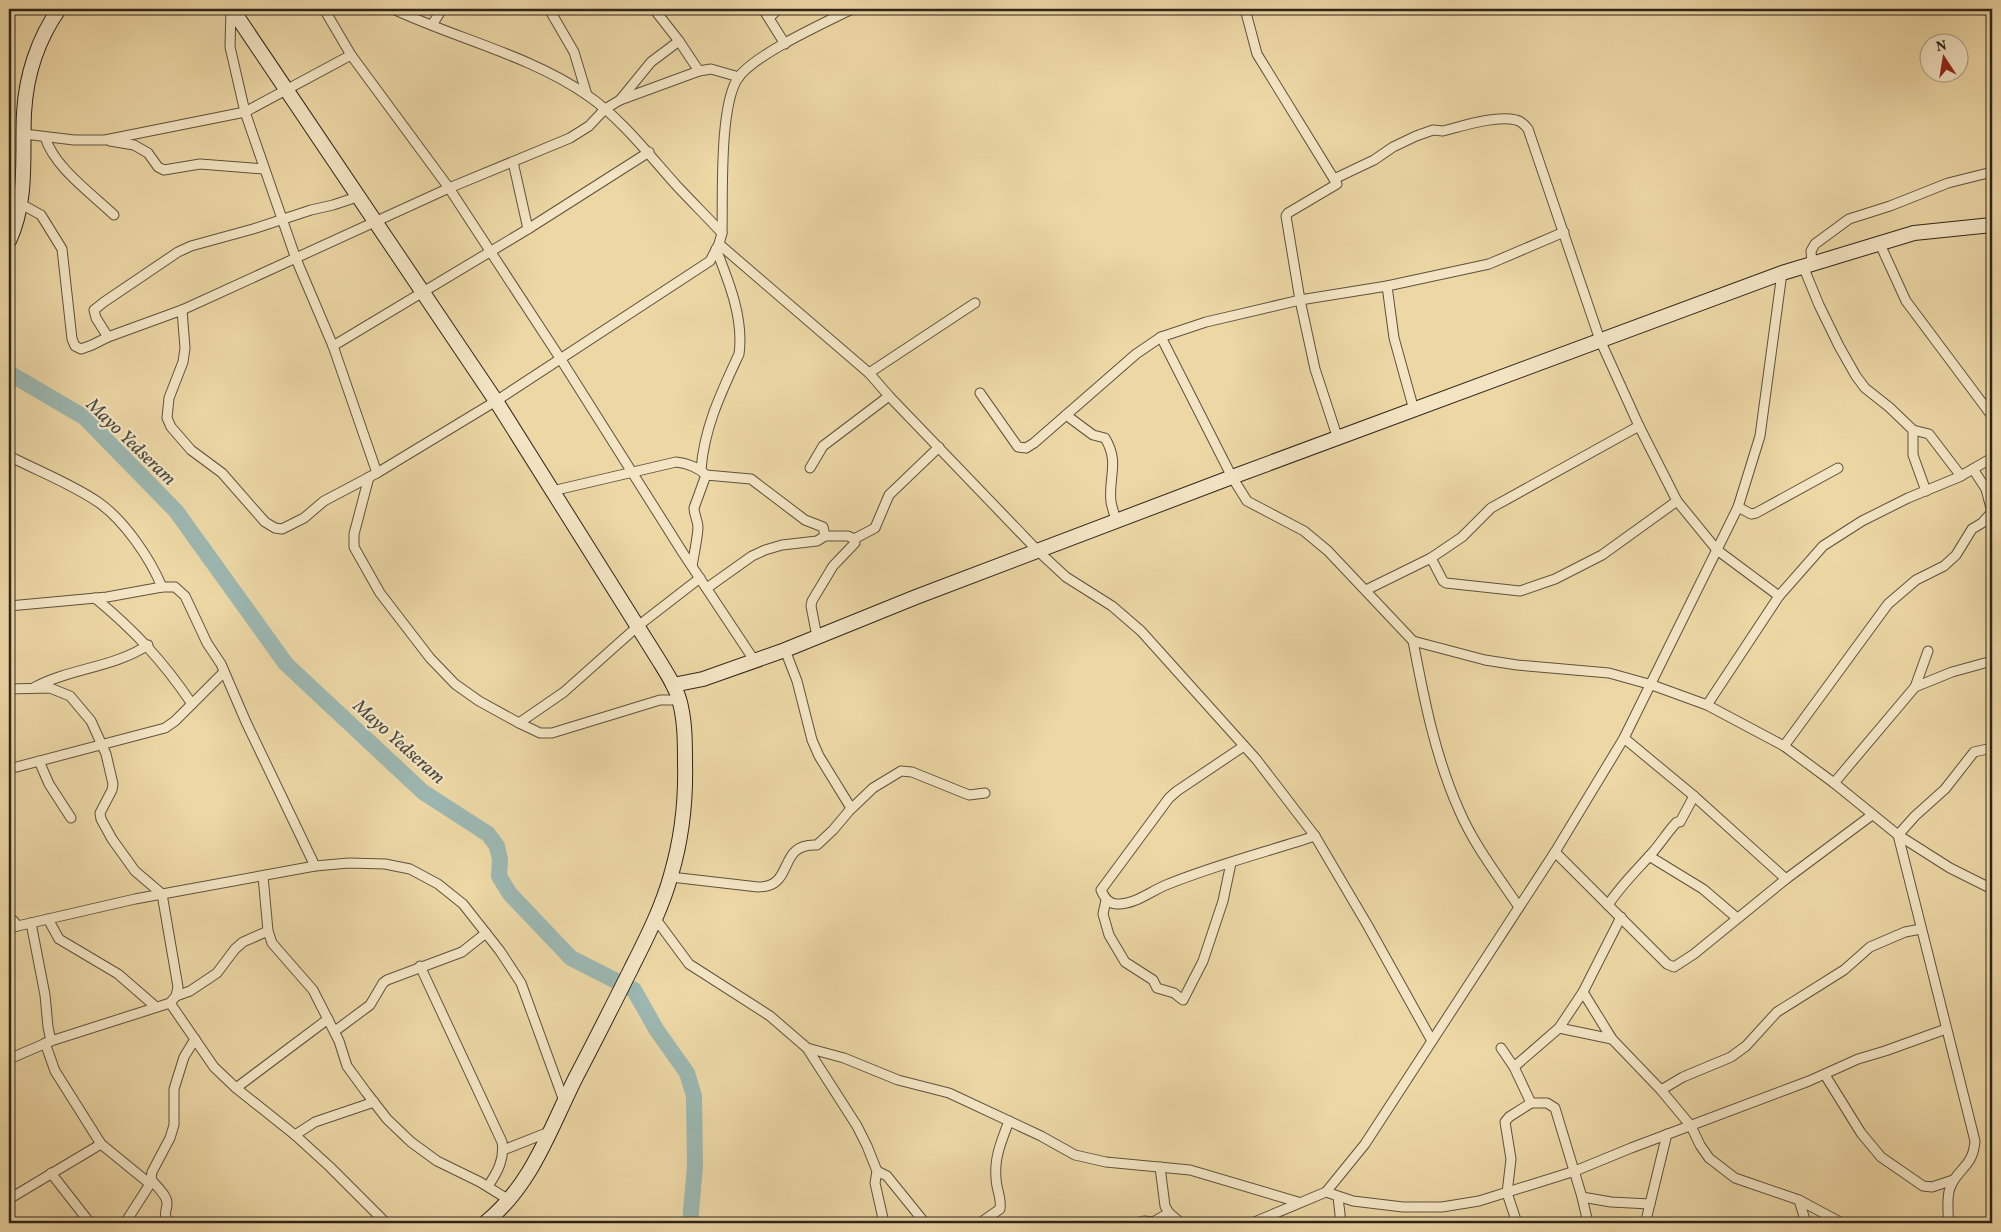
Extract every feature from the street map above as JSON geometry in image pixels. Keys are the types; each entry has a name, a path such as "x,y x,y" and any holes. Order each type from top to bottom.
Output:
{"main road":[{"path":"9,240 19,215 21,204 24,165 24,112 29,76 36,54 59,9"},
{"path":"232,9 496,401 638,626 673,685 679,700 685,748 685,798 679,843 671,877 642,946 564,1101 536,1162 509,1200 485,1223"},
{"path":"673,685 703,679 785,650 1232,477 1782,273 1879,242 1914,233 1992,224"},
{"path":"679,700 703,679"}],"street":[{"path":"232,9 230,47 245,112 296,259 333,346 373,475 354,534 354,547 380,593 430,658 455,684 479,701 540,733 552,733 660,700 679,700"},
{"path":"324,9 351,55 448,188 560,358 631,472 754,660"},
{"path":"393,9 411,13 432,25 554,75 587,95 605,109 649,152 722,233"},
{"path":"432,25 442,9"},
{"path":"549,9 574,52 587,95"},
{"path":"654,9 699,71"},
{"path":"763,9 785,44"},
{"path":"769,18 778,9"},
{"path":"1245,9 1257,54 1337,184 1286,216 1300,300 1316,368 1338,439"},
{"path":"182,310 185,348 183,362 169,398 167,418 171,426 191,450 222,473 265,522 275,528 282,529 304,518 324,501 373,475 496,401 710,261 718,247 722,233 724,149 727,118 733,88 740,77 758,61 846,10"},
{"path":"620,100 651,62 679,41"},
{"path":"105,140 245,112 351,55"},
{"path":"21,204 41,214 62,249 72,339 75,346 80,349 182,310 448,188 570,138 589,126 605,109 620,100 699,71 711,69 740,77"},
{"path":"1334,179 1374,160 1393,147 1434,130 1443,131 1502,119 1518,120 1528,129 1600,340 1639,426 1677,501 1717,550 1779,596"},
{"path":"24,134 74,140 105,140 134,145 148,154 158,167 164,170 200,164 264,169"},
{"path":"45,137 51,153 81,185 114,215"},
{"path":"333,346 528,229 649,152"},
{"path":"513,162 528,229"},
{"path":"1961,476 1929,434 1912,430 1889,407 1865,388 1856,376 1819,305 1808,265 1811,251 1815,244 1849,219 1900,203 1948,183 1992,172"},
{"path":"108,337 94,310 178,252 191,246 253,229 282,218 333,206 357,197"},
{"path":"980,393 1018,447 1026,448 1136,354 1161,337 1206,322 1300,300 1387,286 1489,264 1564,232"},
{"path":"1879,242 1906,301 1992,416"},
{"path":"718,247 869,373 1038,551 1066,577 1112,606 1141,631 1256,759 1315,836 1432,1041"},
{"path":"692,566 698,529 698,518 694,513 694,508 704,473 703,447 707,430 738,354 741,341 739,322 718,247"},
{"path":"1252,1223 1298,1202 1326,1192 1365,1144 1555,852 1624,738 1652,685 1738,507 1760,436 1782,273"},
{"path":"1387,286 1394,338 1414,410"},
{"path":"869,373 976,303"},
{"path":"1161,337 1232,477 1247,501 1304,531 1328,551 1388,616 1413,640 1485,660 1517,665 1609,673 1652,685 1707,705 1784,746 1834,783 1898,835 1950,868 1992,889"},
{"path":"810,468 823,446 889,396"},
{"path":"1066,415 1093,435 1105,438 1109,446 1113,462 1111,502 1116,522"},
{"path":"1366,590 1431,558 1462,537 1491,508 1639,426"},
{"path":"1912,430 1913,455 1926,491"},
{"path":"707,588 752,556 782,545 817,541 825,536 848,536 854,538 875,528 889,495 939,447"},
{"path":"9,456 81,492 104,507 118,520 149,562 162,587"},
{"path":"1707,705 1779,596 1823,546 1862,521 1961,476 1992,458"},
{"path":"552,491 676,462 683,463 704,473 751,479 805,520 822,527 825,536"},
{"path":"1738,507 1751,514 1756,513 1838,468"},
{"path":"1784,746 1888,604 1916,580 1944,566 1956,555 1972,529 1982,523 1992,512 1989,491 1972,469"},
{"path":"1431,558 1443,581 1446,583 1520,591 1555,579 1602,555 1677,501"},
{"path":"817,637 810,606 812,600 832,566 855,543 854,538"},
{"path":"519,722 564,692 638,626 700,578"},
{"path":"9,606 95,598 162,587 175,587 185,596 206,642 224,672 315,866"},
{"path":"95,598 124,622 148,646 173,676 192,704"},
{"path":"1413,640 1431,733 1459,810 1476,844 1519,907"},
{"path":"32,688 64,674 107,664 133,655 148,646"},
{"path":"785,650 797,680 812,740 819,756 851,808"},
{"path":"1834,783 1916,686 1928,651"},
{"path":"1916,686 1952,672 1992,661"},
{"path":"9,769 165,728 175,721 224,672"},
{"path":"660,700 673,685"},
{"path":"9,689 50,688 70,696 92,721 100,744 106,754 113,784 112,790 100,813 101,819 134,871 162,894 178,987 173,1000"},
{"path":"1624,738 1694,796 1786,879"},
{"path":"1231,863 1223,901 1203,962 1183,1000 1174,993 1158,988 1153,980 1125,962 1107,928 1103,914 1106,900 1101,890 1169,798 1244,746"},
{"path":"1898,835 1915,816 1945,789 1974,752 1992,748"},
{"path":"39,761 49,784 71,818"},
{"path":"671,877 758,887 771,886 778,882 797,849 806,845 817,845 833,830 851,808 873,788 901,771 912,772 969,795 985,793"},
{"path":"1608,904 1672,827 1677,822 1680,822 1694,796"},
{"path":"1555,852 1667,964 1674,967 1694,954 1786,879 1872,815"},
{"path":"1898,835 1975,1141 1974,1154 1953,1180 1949,1193 1948,1223"},
{"path":"1106,900 1117,904 1136,900 1165,885 1315,836"},
{"path":"1649,856 1703,889 1737,918"},
{"path":"9,916 13,927 162,894 315,866 349,863 385,864 410,869 438,884 463,904 521,983 564,1101"},
{"path":"263,876 268,931 272,943 313,990 335,1031 347,1066 374,1102 387,1119 411,1142 437,1161 488,1186 509,1200"},
{"path":"1514,1067 1559,1028 1583,992 1621,917"},
{"path":"655,918 689,964 770,1016 807,1048 857,1126 877,1171 876,1183 884,1223"},
{"path":"48,919 59,938 118,974 156,1007"},
{"path":"31,923 45,995 48,1042 55,1071 101,1144 150,1182 165,1197 167,1204 164,1212 169,1223"},
{"path":"1661,1090 1683,1077 1731,1057 1746,1046 1777,1012 1844,970 1870,947 1905,932 1921,929"},
{"path":"9,1059 48,1042 173,1000 217,974 235,949 243,942 268,931"},
{"path":"335,1031 370,1005 383,983 387,980 420,966 462,952 486,933"},
{"path":"420,966 494,1123 503,1150 502,1159 495,1176 488,1186"},
{"path":"1583,992 1612,1039 1661,1090 1690,1126 1709,1158 1721,1169 1735,1178 1799,1200 1842,1223"},
{"path":"173,1000 195,1039 214,1066 236,1088 295,1135 386,1223"},
{"path":"236,1088 328,1019"},
{"path":"1559,1028 1612,1039"},
{"path":"1326,1192 1338,1197 1403,1207 1442,1207 1479,1201 1575,1171 1825,1074 1858,1059 1885,1052 1946,1029"},
{"path":"125,1223 150,1182 152,1172 170,1138 174,1126 174,1089 184,1057 195,1039"},
{"path":"807,1048 844,1058 898,1080 949,1093 1075,1154 1106,1162 1190,1170 1298,1202"},
{"path":"1501,1048 1514,1067 1532,1103"},
{"path":"1825,1074 1861,1133 1881,1157 1923,1186 1932,1187 1953,1180"},
{"path":"295,1135 315,1122 374,1102"},
{"path":"1517,1223 1507,1193 1512,1158 1506,1122 1508,1117 1532,1103 1547,1103 1555,1108 1575,1171 1588,1223"},
{"path":"980,1223 1000,1209 1001,1201 995,1168 997,1152 1009,1121"},
{"path":"503,1150 551,1131"},
{"path":"1649,1223 1650,1204 1667,1134"},
{"path":"9,1199 101,1144"},
{"path":"1160,1167 1165,1206 1169,1214 1181,1223"},
{"path":"877,1171 887,1176 925,1223"},
{"path":"51,1173 90,1223"},
{"path":"1338,1197 1341,1223"},
{"path":"1582,1197 1611,1202 1650,1204"},
{"path":"1799,1200 1806,1223"},
{"path":"1135,1223 1144,1221 1153,1223 1169,1214"}],"waterway":[{"name":"Mayo Yedseram","path":"9,373 84,417 176,511 286,664 423,792 488,834 497,846 500,860 499,876 510,894 571,958 634,990 656,1029 687,1073 694,1096 695,1166 690,1223"}]}
